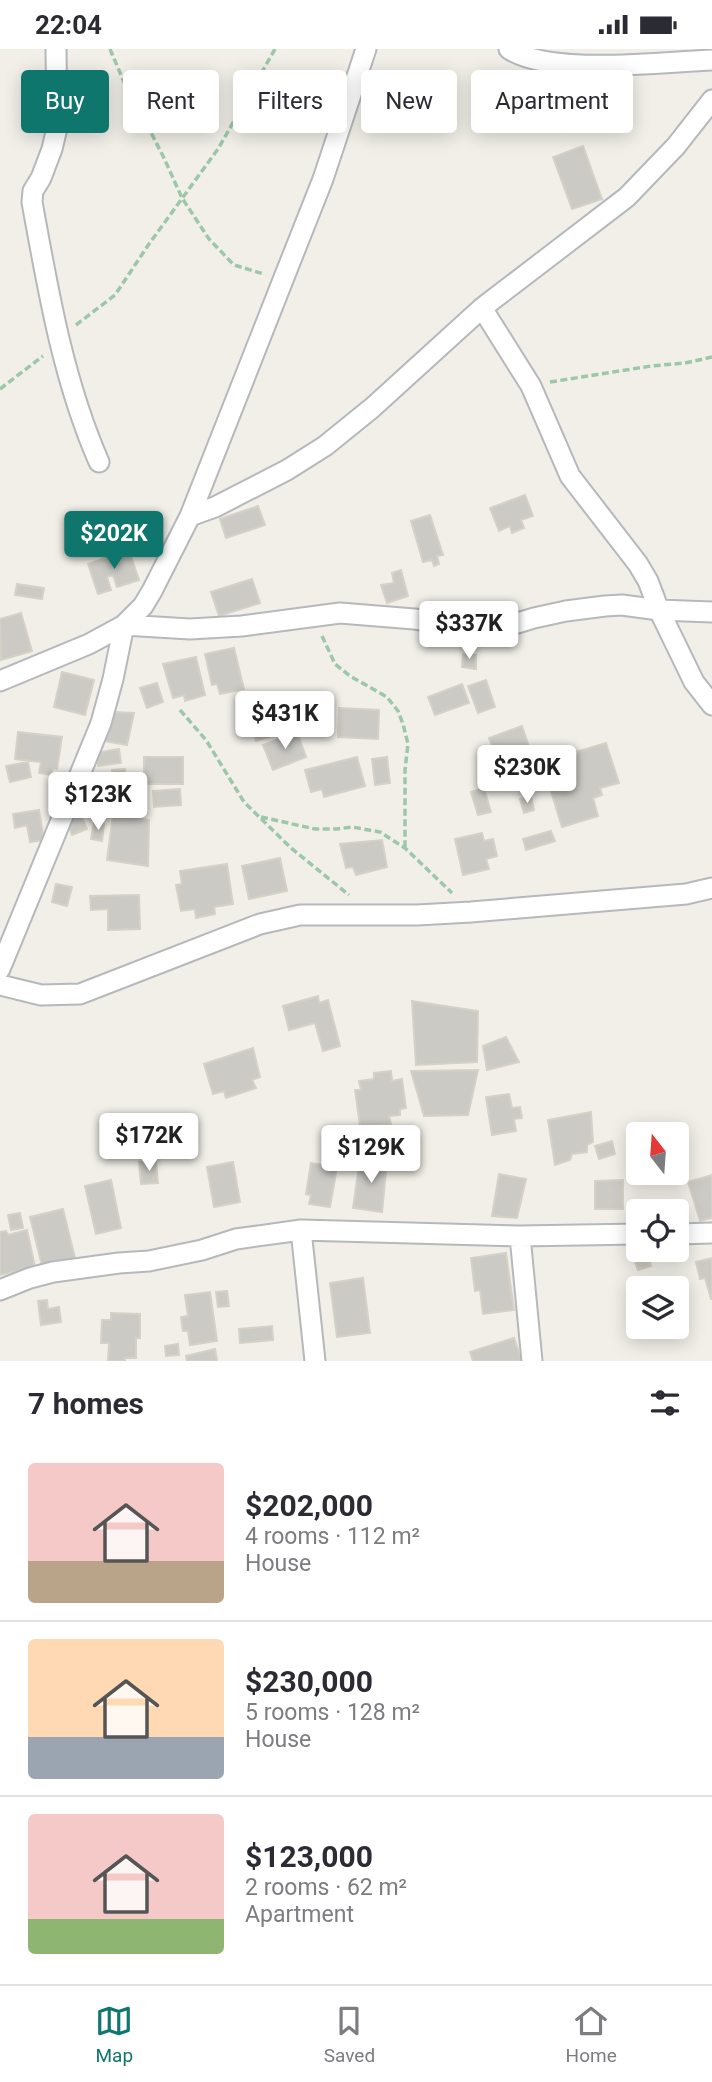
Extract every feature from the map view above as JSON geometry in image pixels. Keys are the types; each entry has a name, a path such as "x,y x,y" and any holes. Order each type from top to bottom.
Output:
{"street":[{"path":"56,49 57,128 41,178 33,191 32,202 60,345 88,437 99,462"},
{"path":"0,681 89,644 124,625 143,606 152,591 190,516 323,179 366,49"},
{"path":"509,49 527,57 567,65 712,59"},
{"path":"190,516 215,507 287,470 325,446 372,408 482,308 627,197 676,146 712,100"},
{"path":"482,308 531,386 570,476 638,564 694,682 712,705"},
{"path":"124,625 190,629 242,626 340,613 489,629 604,606 712,612"},
{"path":"0,969 101,723 124,625"},
{"path":"0,985 41,995 80,994 260,924 300,915 471,912 686,894 712,888"},
{"path":"301,1230 314,1361"},
{"path":"0,1290 53,1272 149,1261 202,1250 236,1239 301,1230 520,1236 626,1234"},
{"path":"689,1234 712,1233"},
{"path":"520,1236 532,1361"}],"path":[{"path":"110,49 132,101 141,113 182,198 209,239 234,265 283,280"},
{"path":"0,389 60,345 76,324 116,295 149,244 218,149 275,49"},
{"path":"531,386 712,357"},
{"path":"298,619 320,633 335,664 387,697 398,711 408,744 405,770 405,848"},
{"path":"180,710 213,750 244,802 291,848 373,914"},
{"path":"260,817 315,829 352,827 380,832 405,848 471,912"}],"building":[{"path":"583,146 602,199 572,209 553,157"},
{"path":"525,495 533,516 521,520 524,528 512,533 510,526 499,531 490,508"},
{"path":"258,506 265,525 226,538 220,519"},
{"path":"430,515 443,555 437,556 439,564 434,566 432,560 423,562 411,521"},
{"path":"129,550 139,580 117,587 113,575 107,577 111,590 98,594 88,564"},
{"path":"401,570 408,596 387,603 381,585 394,583 392,573"},
{"path":"252,579 260,603 219,616 211,592"},
{"path":"17,584 44,588 42,599 15,595"},
{"path":"21,613 32,651 1,660 0,619"},
{"path":"234,648 244,689 220,694 217,684 212,685 205,654"},
{"path":"463,654 476,655 476,669 462,667"},
{"path":"196,657 205,695 185,701 184,695 173,698 163,664"},
{"path":"62,672 94,680 85,715 54,707"},
{"path":"486,680 495,707 478,713 468,686"},
{"path":"157,683 163,702 147,708 140,688"},
{"path":"462,684 469,703 435,715 428,697"},
{"path":"283,702 291,730 256,741 247,712"},
{"path":"339,708 379,710 378,739 338,737"},
{"path":"113,712 134,713 127,745 104,741"},
{"path":"522,726 529,747 497,759 489,738"},
{"path":"18,732 62,737 57,769 53,768 52,775 39,773 41,762 15,759"},
{"path":"297,732 306,757 273,770 263,745"},
{"path":"606,743 619,783 600,788 602,795 593,798 598,816 562,827 542,762"},
{"path":"119,749 121,763 98,766 95,753"},
{"path":"144,757 183,757 183,784 144,784"},
{"path":"357,757 365,786 324,797 322,789 311,792 305,770"},
{"path":"387,757 390,783 375,785 372,759"},
{"path":"28,762 31,777 10,782 6,766"},
{"path":"125,769 127,789 114,790 112,770"},
{"path":"484,788 491,812 478,815 471,792"},
{"path":"180,789 181,805 154,807 153,791"},
{"path":"531,797 534,810 524,813 520,799"},
{"path":"39,810 44,840 30,842 27,825 15,828 13,814"},
{"path":"81,814 87,829 72,835 66,820"},
{"path":"113,815 149,820 148,866 107,860"},
{"path":"94,823 104,824 102,841 91,839"},
{"path":"551,831 555,841 526,850 523,839"},
{"path":"482,833 484,841 493,839 497,856 486,859 489,869 463,875 455,839"},
{"path":"382,840 387,867 356,875 353,867 346,868 340,844"},
{"path":"280,858 287,891 249,899 242,866"},
{"path":"227,864 233,904 214,907 215,914 196,918 195,909 181,911 176,885 182,884 180,871"},
{"path":"56,884 72,887 67,906 52,902"},
{"path":"139,895 140,929 108,930 108,909 91,910 90,896"},
{"path":"318,996 319,1003 328,1000 340,1046 323,1051 315,1023 289,1030 283,1006"},
{"path":"412,1001 478,1011 477,1062 416,1065"},
{"path":"506,1037 519,1062 487,1070 483,1046"},
{"path":"253,1048 260,1077 252,1080 256,1088 226,1098 224,1091 213,1094 204,1064"},
{"path":"478,1070 468,1115 424,1116 411,1071"},
{"path":"391,1071 392,1081 402,1079 406,1108 400,1109 400,1115 389,1116 391,1124 380,1125 382,1137 362,1140 355,1090 361,1090 359,1081 374,1079 374,1073"},
{"path":"509,1094 512,1108 520,1107 522,1118 514,1119 516,1131 492,1135 486,1097"},
{"path":"591,1112 593,1142 587,1145 587,1152 572,1154 570,1160 555,1165 548,1120"},
{"path":"612,1141 615,1154 599,1159 595,1146"},
{"path":"360,1159 387,1161 382,1212 353,1208"},
{"path":"156,1161 158,1183 141,1184 139,1162"},
{"path":"233,1162 240,1202 214,1207 207,1167"},
{"path":"311,1163 337,1167 330,1207 309,1204 311,1195 306,1194"},
{"path":"499,1174 526,1179 517,1218 492,1216"},
{"path":"712,1175 712,1218 700,1221 690,1181"},
{"path":"111,1180 121,1228 96,1234 85,1186"},
{"path":"623,1180 623,1209 595,1209 595,1181"},
{"path":"63,1209 76,1262 43,1270 30,1217"},
{"path":"20,1213 23,1228 11,1230 8,1215"},
{"path":"27,1230 35,1267 0,1275 0,1232 6,1231 8,1235"},
{"path":"506,1253 514,1310 483,1314 480,1290 475,1291 471,1258"},
{"path":"712,1258 711,1299 705,1278 700,1279 696,1262"},
{"path":"635,1262 650,1262 651,1266 638,1270"},
{"path":"363,1278 370,1333 337,1337 330,1283"},
{"path":"227,1291 229,1306 218,1307 216,1292"},
{"path":"210,1292 217,1341 190,1345 188,1331 183,1331 181,1317 188,1316 185,1295"},
{"path":"47,1300 48,1309 59,1307 61,1322 41,1325 38,1301"},
{"path":"111,1313 140,1314 140,1338 136,1338 136,1358 108,1361 109,1343 101,1343 102,1320 111,1320"},
{"path":"272,1326 273,1340 240,1343 239,1329"},
{"path":"514,1338 522,1361 473,1361 470,1352"},
{"path":"178,1344 179,1355 166,1356 165,1346"},
{"path":"215,1349 217,1361 187,1361 186,1356"}]}
